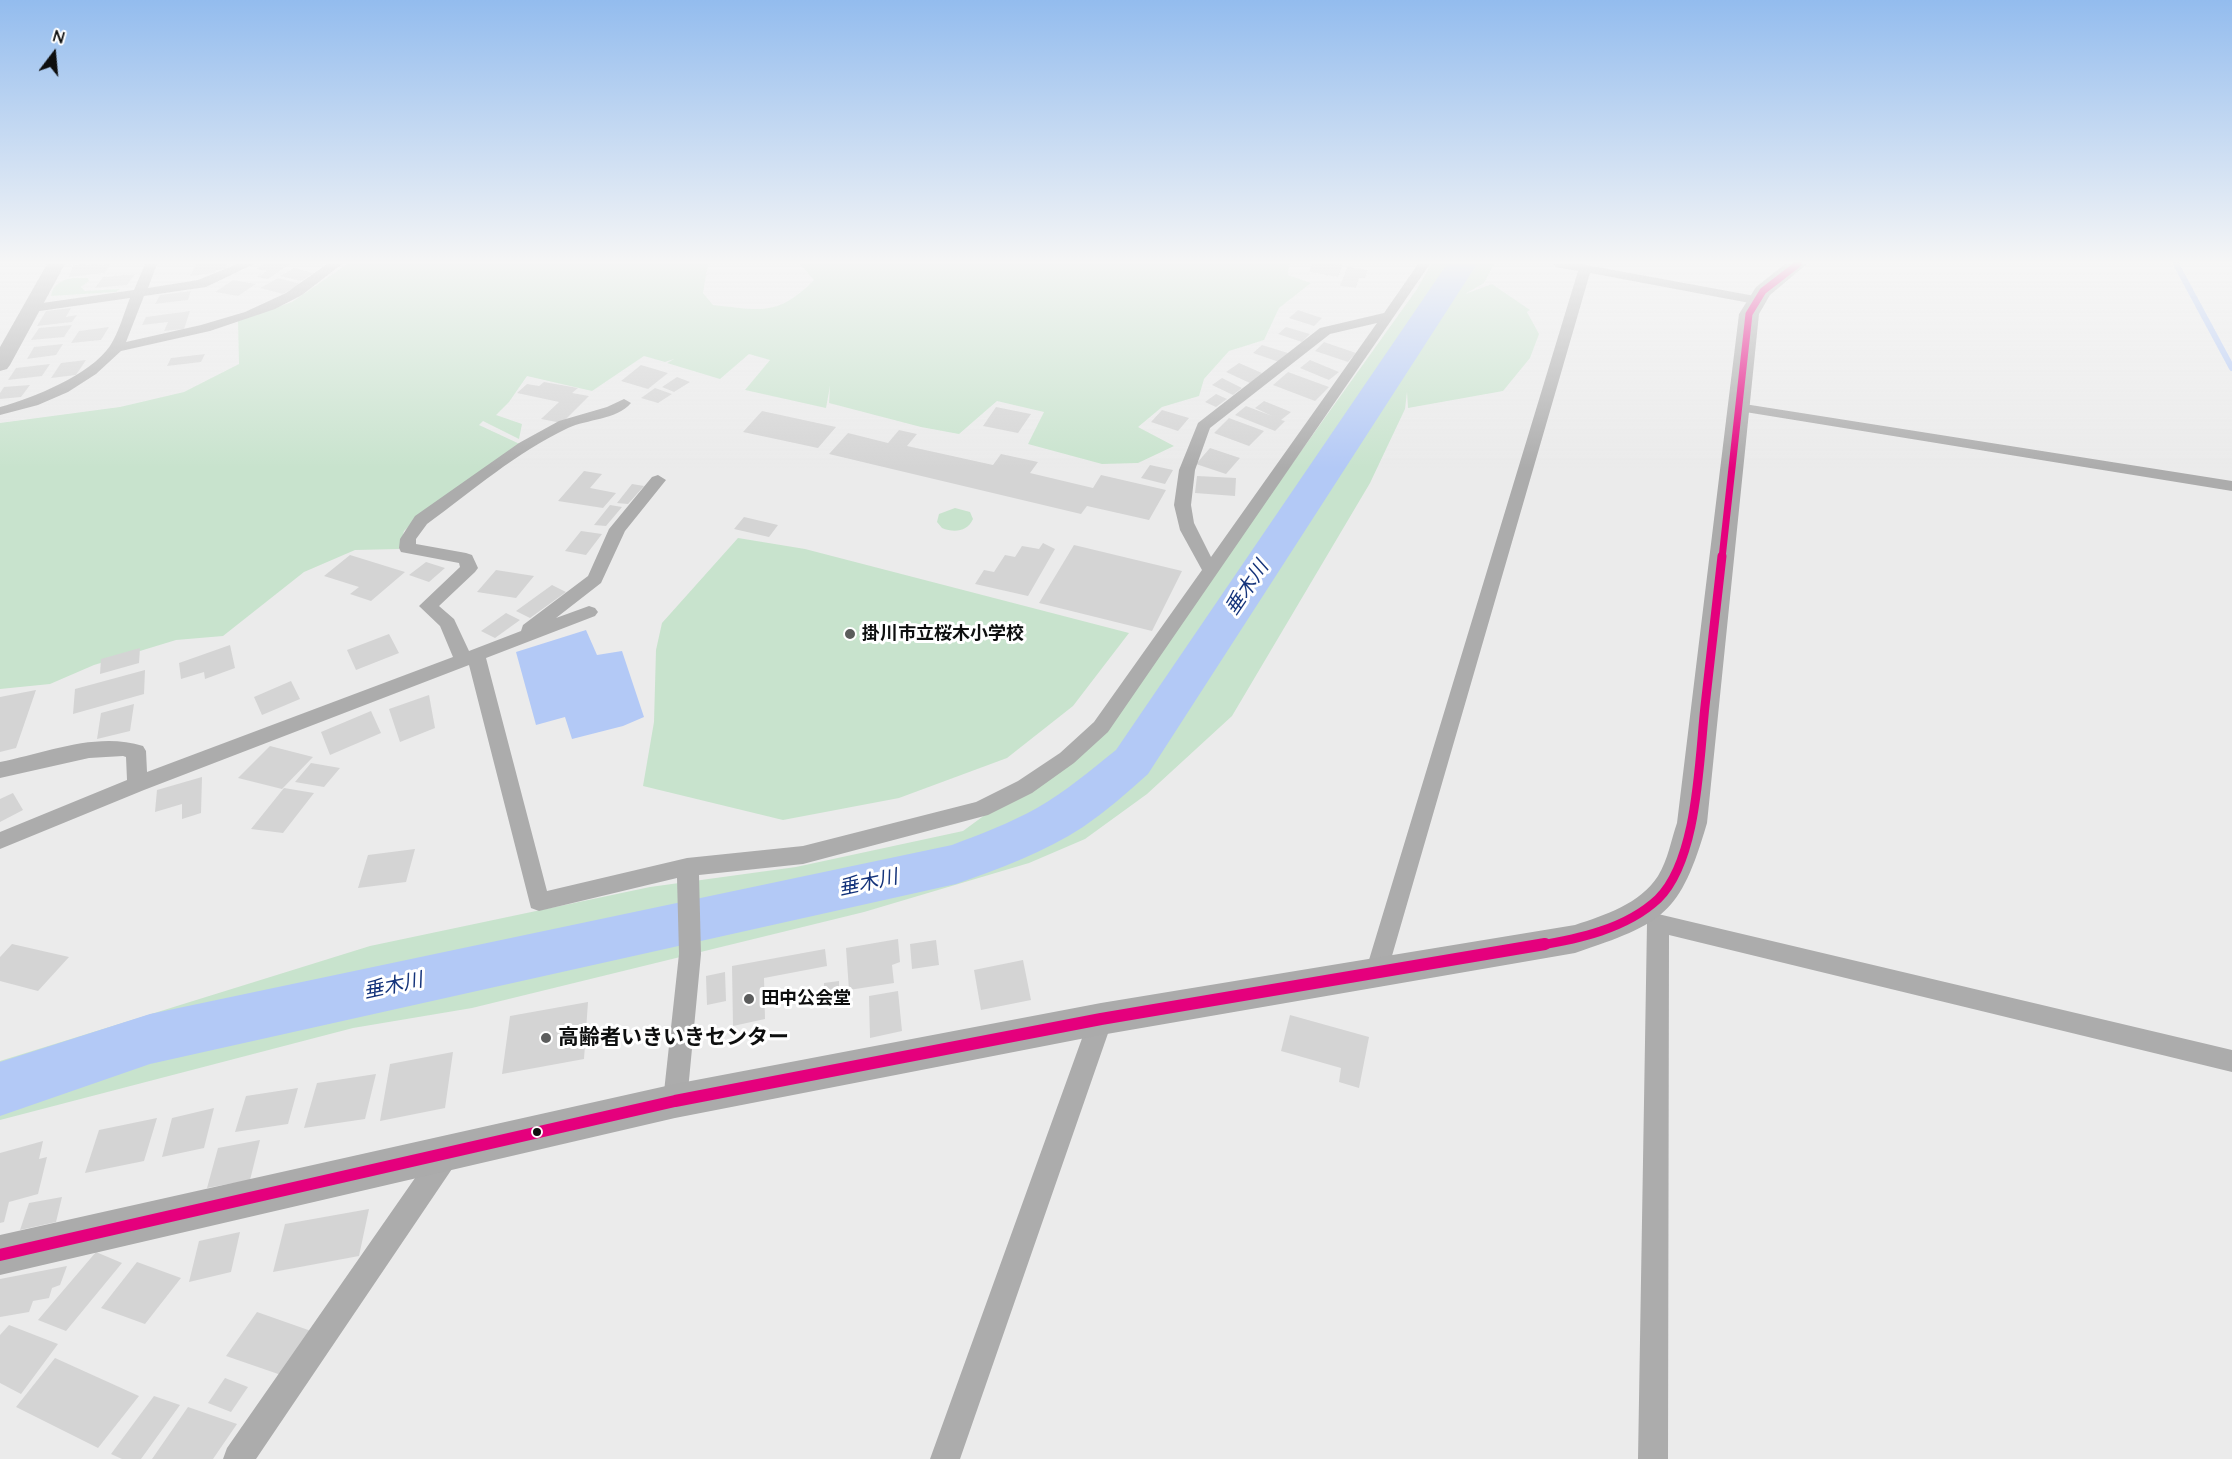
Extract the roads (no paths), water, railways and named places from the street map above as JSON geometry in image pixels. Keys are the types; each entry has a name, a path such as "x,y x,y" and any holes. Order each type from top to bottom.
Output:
{"street":[{"path":"0,365 19,332"},
{"path":"0,411 23,406 71,386 116,348 122,332"},
{"path":"116,348 192,332"},
{"path":"1211,572 1184,517 1184,479 1203,426 1324,332"},
{"path":"624,403 612,410 564,424 524,446 421,520 408,539 407,548 466,559 470,568 428,606 448,623 470,658 539,902 803,855 981,809 1026,787 1067,758 1101,727 1378,332"},
{"path":"1376,973 1567,332"},
{"path":"1653,1459 1645,920 1676,874 1692,823 1747,332"},
{"path":"1738,407 2232,486"},
{"path":"515,640 594,579 617,529 658,480"},
{"path":"0,841 137,784 589,612"},
{"path":"0,770 124,747 136,751 137,784"},
{"path":"675,1101 689,960 688,876"},
{"path":"0,1255 675,1101 1101,1019 1575,939 1621,924 1645,920 2232,1061"},
{"path":"945,1459 1101,1019"},
{"path":"238,1459 447,1154"}],"water":[{"path":"586,630 597,655 622,651 644,717 623,726 572,739 565,717 536,725 516,652"}],"waterway":[{"name":"垂木川","path":"0,1089 150,1039 956,864 1018,839 1054,821 1104,786 1132,762 1417,332"},
{"path":"2213,332 2232,368"}],"place":[{"name":"掛川市立桜木小学校","path":"850,634"},
{"name":"田中公会堂","path":"749,999"},
{"name":"高齢者いきいきセンター","path":"546,1038"}]}
